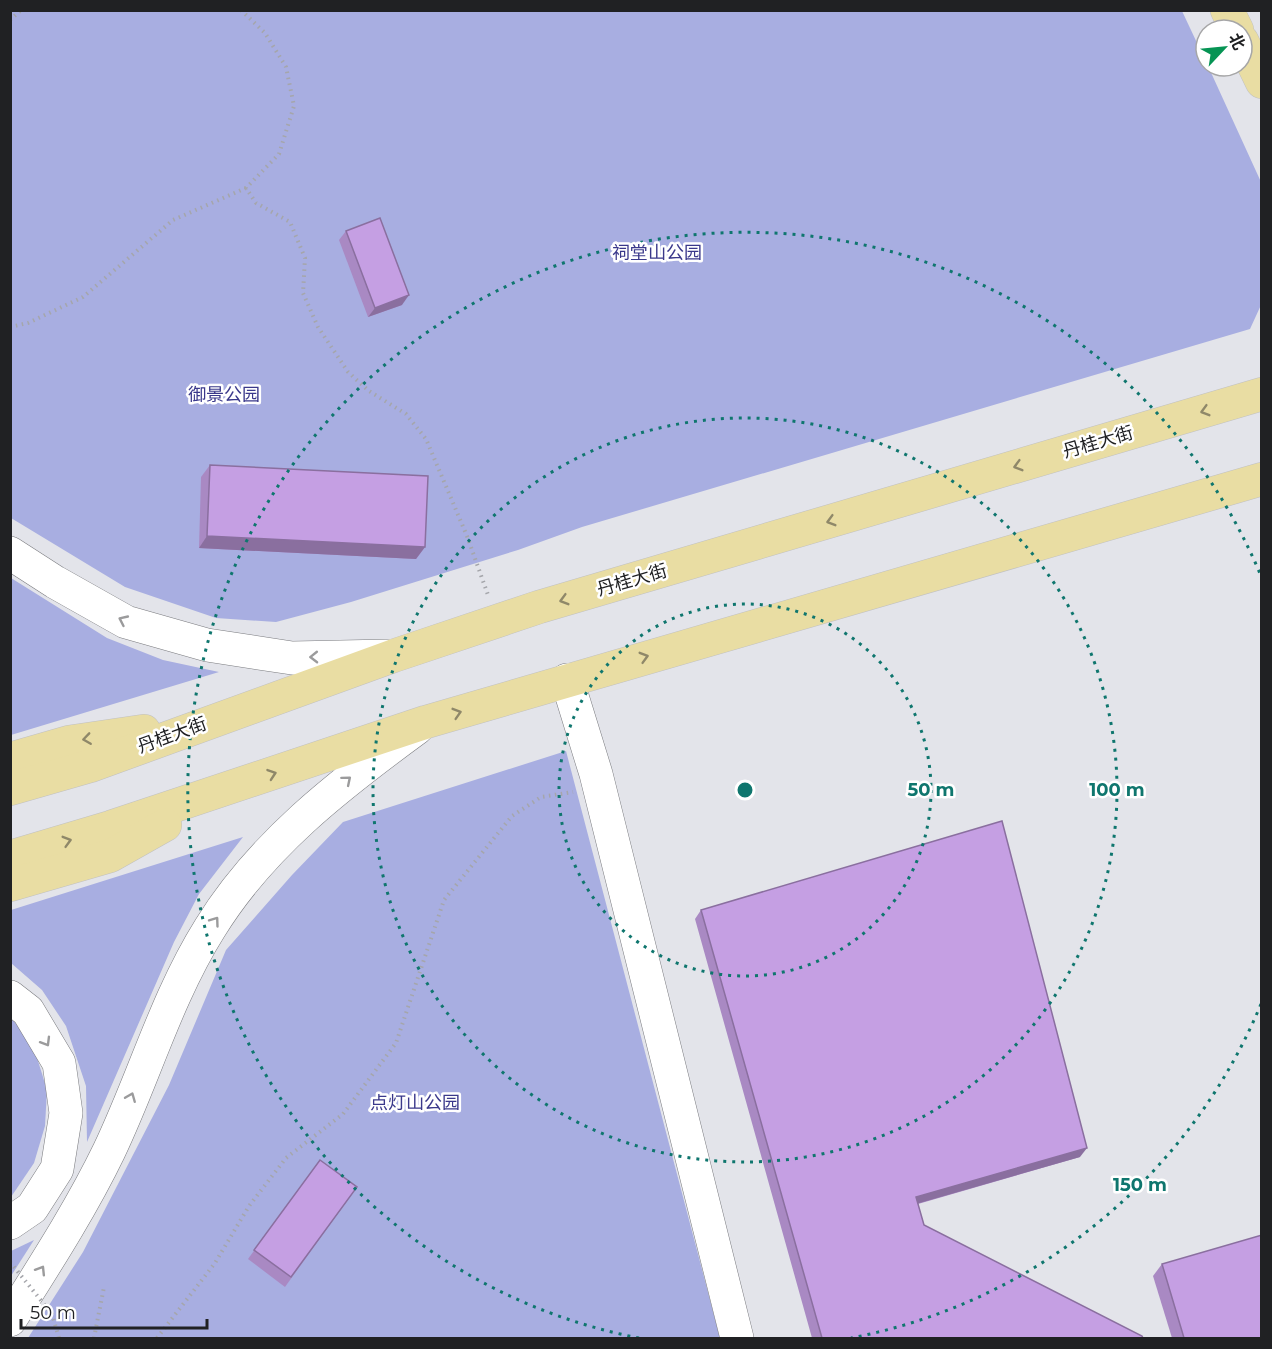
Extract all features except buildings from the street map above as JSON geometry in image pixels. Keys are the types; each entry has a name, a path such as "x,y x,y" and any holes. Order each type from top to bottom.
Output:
{"main road":[{"path":"1254,66 1262,82"},
{"name":"丹桂大街","path":"10,789 90,766 393,656 539,607 1262,394"},
{"path":"10,857 111,827 426,722 1262,479"},
{"path":"10,759 69,742 208,722"},
{"path":"10,885 110,856 237,785"}],"street":[{"path":"10,553 55,582 126,622 207,645 292,658 393,656"},
{"path":"567,680 602,800 737,1338"},
{"path":"10,1320 53,1252 109,1152 171,1001 210,928 250,874 299,822 352,775 426,722"},
{"path":"10,997 28,1011 59,1063 66,1113 57,1169 32,1208 10,1223"}],"path":[{"path":"10,20 21,10"},
{"path":"10,327 28,323 83,297 173,220 246,188 279,154 294,106 286,67 265,33 241,10"},
{"path":"246,188 256,203 290,222 305,258 303,293 318,327 348,372 369,391 406,414 426,439 467,536 497,621"},
{"path":"157,1338 215,1263 249,1206 286,1158 343,1114 396,1043 444,900 512,816 541,797 576,791 602,800"},
{"path":"10,1262 52,1314 59,1338"},
{"path":"94,1338 104,1287"}],"green space":[{"name":"祠堂山公园","path":"10,11 1182,11 1194,36 1194,78 1213,78 1261,182 1261,305 1250,329 582,527 518,550 351,602 276,622 216,618 125,587 11,518"},
{"path":"11,578 107,638 163,660 219,672 11,735"},
{"name":"点灯山公园","path":"566,751 720,1338 28,1338 83,1252 169,1085 226,950 292,875 343,822"},
{"path":"243,837 199,894 174,942 87,1142 86,1086 66,1026 42,990 11,963 11,910"},
{"path":"11,1017 34,1048 47,1090 45,1126 34,1163 11,1197"},
{"path":"34,1240 11,1276 11,1251"}],"park label":[{"name":"御景公园","path":"224,395"}]}
